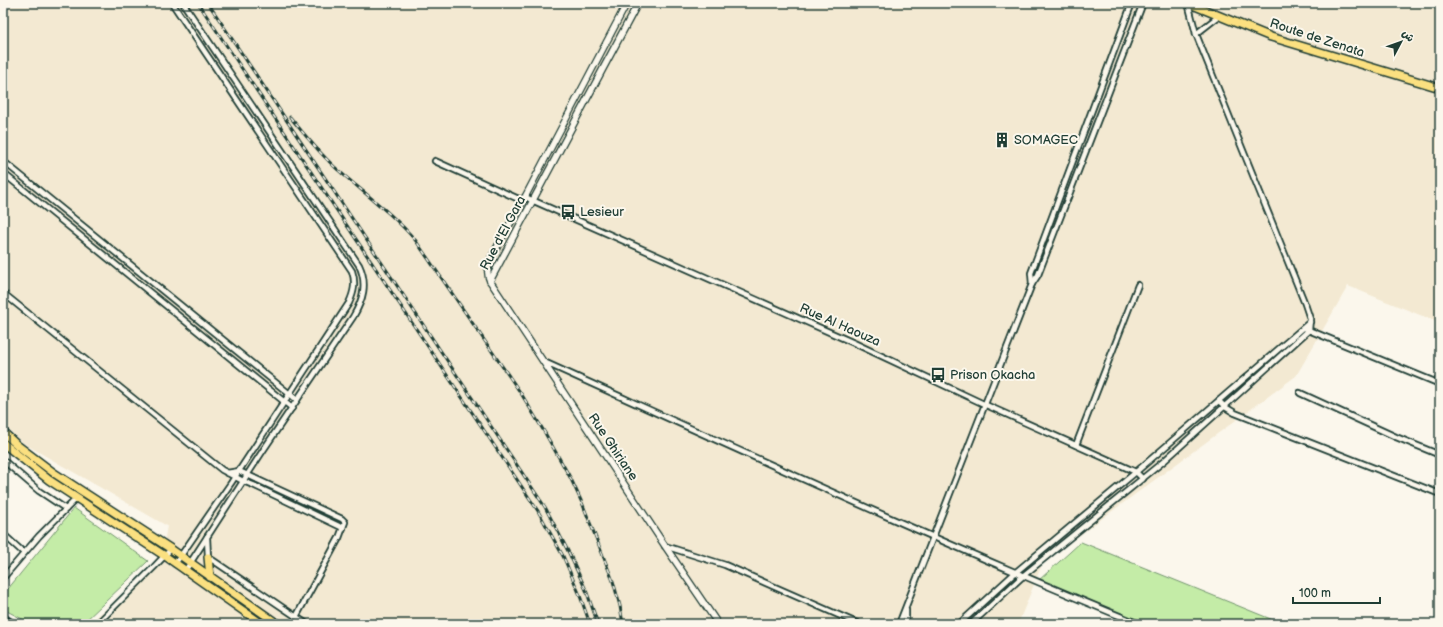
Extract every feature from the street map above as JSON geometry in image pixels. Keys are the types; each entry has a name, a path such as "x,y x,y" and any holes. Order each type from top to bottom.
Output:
{"main road":[{"name":"Route de Zenata","path":"1188,3 1271,37 1440,88"},
{"path":"3,432 54,474 171,549 278,624"},
{"path":"3,444 30,466 76,499 165,556 262,624"},
{"path":"208,557 210,577"}],"street":[{"path":"172,3 352,271 355,283 349,303 239,471 175,564"},
{"path":"183,3 359,265 365,285 362,298 353,317 247,474 185,571"},
{"name":"Rue d'El Gara","path":"490,281 487,271 491,258 524,199 627,3"},
{"name":"Rue d'El Gara","path":"490,281 638,3"},
{"path":"1032,284 1031,273 1132,3"},
{"path":"899,624 986,405 1032,284 1038,275 1143,3"},
{"path":"971,624 1024,575 1143,479 1309,330 1310,319 1305,304 1196,34 1188,3"},
{"path":"1196,34 1219,16"},
{"path":"3,161 297,400"},
{"name":"Rue Al Haouza","path":"435,161 524,199 533,200 854,343 986,405 1136,472 1143,479"},
{"path":"3,174 292,408"},
{"path":"129,276 135,268"},
{"name":"Rue Ghiriane","path":"490,281 718,624"},
{"path":"1076,444 1138,285"},
{"path":"3,293 227,473 343,528"},
{"path":"352,295 362,298"},
{"path":"959,624 1016,572 1136,472 1310,322"},
{"path":"1302,328 1440,384"},
{"path":"543,361 933,536 1139,624"},
{"path":"1300,393 1396,437 1440,455"},
{"path":"1219,401 1235,413 1440,494"},
{"path":"269,424 277,429"},
{"path":"3,460 39,491 66,509"},
{"path":"227,473 239,471 247,474 342,519 345,523 334,547 296,617"},
{"path":"3,578 24,553 76,499"},
{"path":"3,534 24,553"},
{"path":"207,537 208,557 307,624"},
{"path":"665,546 725,565 859,624"},
{"path":"97,624 171,549"},
{"path":"906,609 906,624"}],"shaded area":[{"path":"3,3 1440,3 1440,323 1348,286 1296,376 1043,562 1018,624 88,624 160,565 167,526 23,443 3,425"},
{"path":"3,614 25,624 3,624"}],"green space":[{"path":"74,508 148,561 82,624 32,624 3,609 3,595"},
{"path":"1081,542 1283,624 1141,624 1038,581"}],"railway":[{"path":"198,3 538,511 563,556 579,593 590,624"},
{"path":"208,3 545,507 586,590 598,624"},
{"path":"290,117 331,164 388,213 416,241 522,395 571,479 583,505 613,581 623,624"},
{"path":"3,614 20,624"}],"place":[{"name":"SOMAGEC","path":"1002,140"},
{"name":"Lesieur","path":"568,212"},
{"name":"Prison Okacha","path":"938,375"}]}
